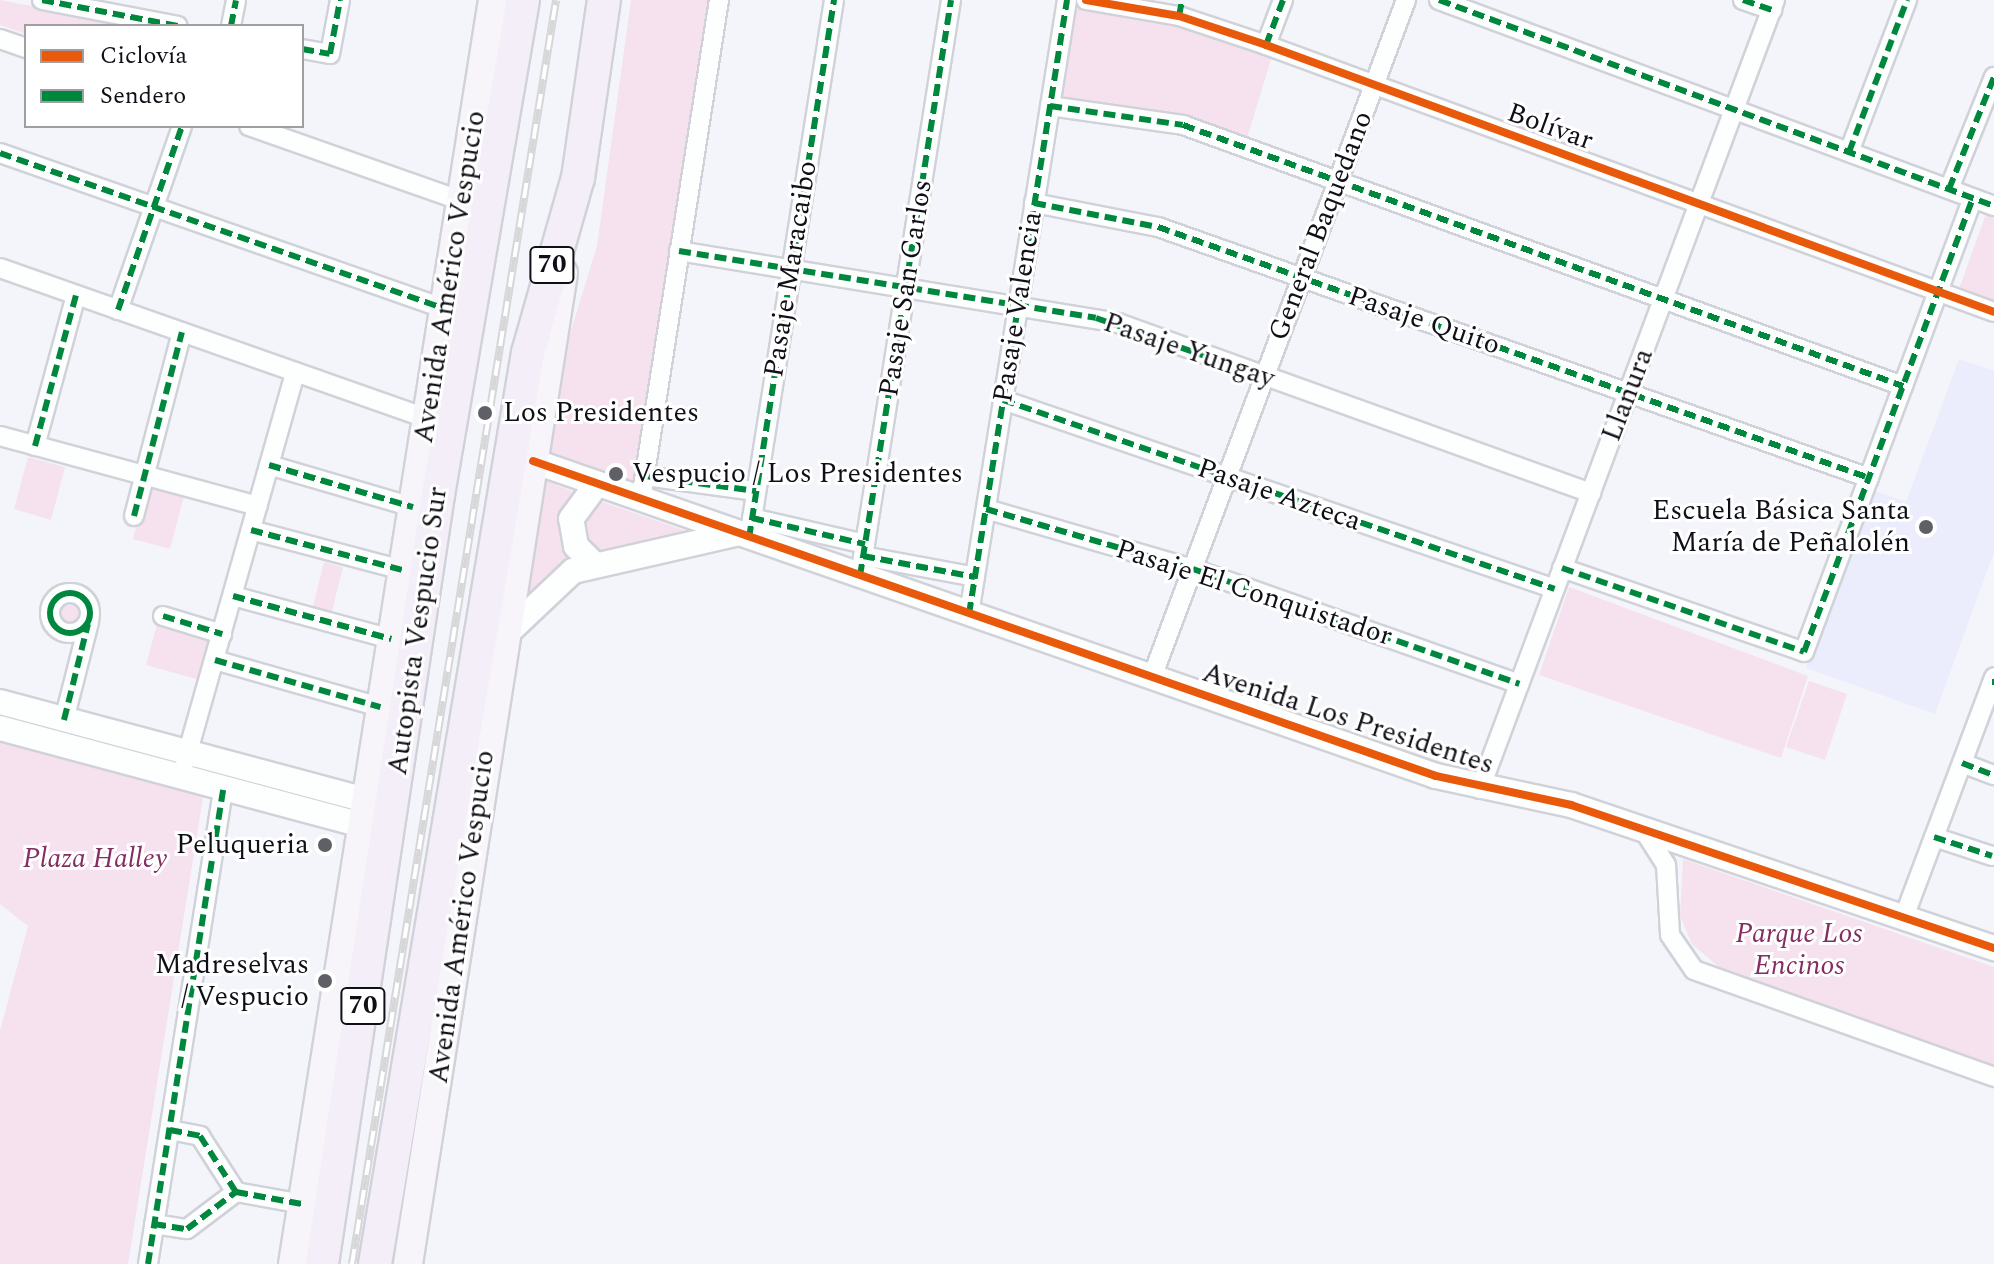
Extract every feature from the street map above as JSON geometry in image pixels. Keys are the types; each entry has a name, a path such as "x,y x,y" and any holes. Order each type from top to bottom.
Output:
{"highway":[{"name":"Autopista Vespucio Sur","path":"322,1264 438,495 523,0"},
{"name":"Avenida Américo Vespucio","path":"578,178 604,0"},
{"name":"Autopista Vespucio Sur","path":"378,1255 528,353 578,178"}],"main road":[{"name":"Avenida Américo Vespucio","path":"293,1264 493,0"},
{"name":"Avenida Américo Vespucio","path":"408,1264 578,178"}],"street":[{"path":"42,0 168,24"},
{"path":"231,24 236,0"},
{"path":"304,49 330,54 340,0"},
{"path":"719,0 643,488 756,491"},
{"name":"Pasaje Maracaibo","path":"746,530 756,491 834,0"},
{"name":"Pasaje San Carlos","path":"863,558 951,0"},
{"name":"Pasaje Valencia","path":"969,614 1067,0"},
{"name":"Bolívar","path":"1086,0 1181,8 1266,45 1374,86 1994,312"},
{"path":"1266,45 1283,0"},
{"name":"General Baquedano","path":"1152,677 1406,0"},
{"path":"1439,0 1994,206"},
{"path":"1743,0 1774,5"},
{"path":"1849,152 1907,0"},
{"name":"Llanura","path":"1480,789 1774,5"},
{"path":"0,39 24,47"},
{"path":"1949,189 1994,77"},
{"path":"1050,106 1183,125 1337,184 1903,386"},
{"path":"118,310 181,128"},
{"path":"255,128 462,201"},
{"path":"0,153 445,309"},
{"path":"1562,568 1804,652 1973,198"},
{"name":"Pasaje Quito","path":"1034,203 1142,222 1869,478"},
{"name":"Pasaje Yungay","path":"679,251 1118,323 1591,493"},
{"path":"0,268 428,419"},
{"path":"35,446 76,295"},
{"path":"134,516 182,332"},
{"path":"184,765 295,372"},
{"name":"Pasaje Azteca","path":"1003,400 1555,589"},
{"path":"0,436 258,506"},
{"name":"Avenida Los Presidentes","path":"533,461 597,484 643,488 746,530 863,558 969,614 1480,789 1543,798 1994,948"},
{"path":"269,465 413,507"},
{"path":"595,565 576,546 571,519 597,484"},
{"name":"Pasaje El Conquistador","path":"986,509 1193,569 1519,684"},
{"path":"251,530 402,570"},
{"path":"504,636 560,578 595,565 746,530 863,558 975,577"},
{"path":"233,596 391,639"},
{"path":"163,616 222,634"},
{"path":"64,720 89,622"},
{"path":"215,660 380,707"},
{"path":"1904,917 1993,680"},
{"path":"0,702 64,720 184,765 223,788 365,812"},
{"path":"0,728 184,765 365,812"},
{"path":"1962,763 1994,775"},
{"path":"148,1264 223,788"},
{"path":"1643,829 1666,865 1670,935 1694,970 1994,1077"},
{"path":"1934,837 1992,856"},
{"path":"170,1130 200,1136 236,1192 302,1204"},
{"path":"154,1224 187,1229 236,1192"}],"shaded area":[{"name":"Escuela Básica Santa María de Peñalolén","path":"1959,359 1994,371 1994,552 1935,714 1806,668 1872,490 1906,502"}],"green space":[{"path":"0,0 126,24 24,24 24,33 0,25"},
{"path":"631,0 714,0 637,487 551,455 558,372 597,246"},
{"path":"1071,8 1183,24 1272,56 1245,145 1059,104"},
{"path":"1987,211 1994,214 1994,305 1958,292"},
{"path":"28,457 65,467 51,520 14,509"},
{"path":"540,478 576,493 560,525 573,565 519,611"},
{"path":"147,486 184,496 170,549 133,539"},
{"path":"597,500 698,535 606,557 590,547 583,526"},
{"path":"324,562 343,567 331,615 312,610"},
{"path":"1569,587 1808,676 1781,758 1539,675"},
{"path":"70,598 81,602 85,613 81,624 70,628 59,624 55,613 59,602"},
{"path":"157,624 210,637 200,680 146,665"},
{"path":"1809,681 1847,694 1825,760 1786,747"},
{"name":"Plaza Halley","path":"0,736 204,791 128,1264 0,1264 0,1031 28,926 0,904"},
{"name":"Parque Los Encinos","path":"1683,859 1994,967 1994,1068 1727,974 1692,944 1680,916"}],"railway":[{"path":"352,1264 556,0"}],"marked path":[{"path":"42,0 168,24"},
{"path":"231,24 236,0"},
{"path":"304,49 330,54 340,0"},
{"path":"749,538 834,0"},
{"path":"860,576 951,0"},
{"path":"969,614 1067,0"},
{"path":"1179,16 1182,0"},
{"path":"1266,45 1283,0"},
{"path":"1439,0 1994,206"},
{"path":"1743,0 1772,10"},
{"path":"1849,152 1907,0"},
{"path":"1949,189 1994,77"},
{"path":"1050,106 1183,125 1903,386"},
{"path":"118,310 181,128"},
{"path":"0,153 445,309"},
{"path":"1562,568 1804,652 1973,198"},
{"path":"1034,203 1158,227 1869,478"},
{"path":"679,251 1096,318 1265,377"},
{"path":"35,446 76,295"},
{"path":"134,516 182,332"},
{"path":"1003,400 1555,589"},
{"path":"269,465 413,507"},
{"path":"645,476 756,491"},
{"path":"986,509 1193,569 1519,684"},
{"path":"752,518 865,544"},
{"path":"251,530 402,570"},
{"path":"863,556 975,577"},
{"path":"70,593 84,599 90,613 84,627 70,633 56,627 50,613 56,599 70,593"},
{"path":"233,596 391,639"},
{"path":"163,616 222,634"},
{"path":"64,720 88,624"},
{"path":"215,660 380,707"},
{"path":"1962,763 1994,775"},
{"path":"148,1264 223,788"},
{"path":"1934,837 1992,856"},
{"path":"170,1130 200,1136 236,1192 302,1204"},
{"path":"154,1224 187,1229 236,1192"}],"cycle path":[{"path":"1086,0 1179,16 1266,45 1994,312"},
{"path":"533,461 1436,776 1571,805 1994,948"}],"place":[{"name":"Los Presidentes","path":"485,413"},
{"name":"Vespucio / Los Presidentes","path":"616,474"},
{"name":"Escuela Básica Santa María de Peñalolén","path":"1926,527"},
{"name":"Peluqueria","path":"325,845"},
{"name":"Madreselvas / Vespucio","path":"325,981"}]}
